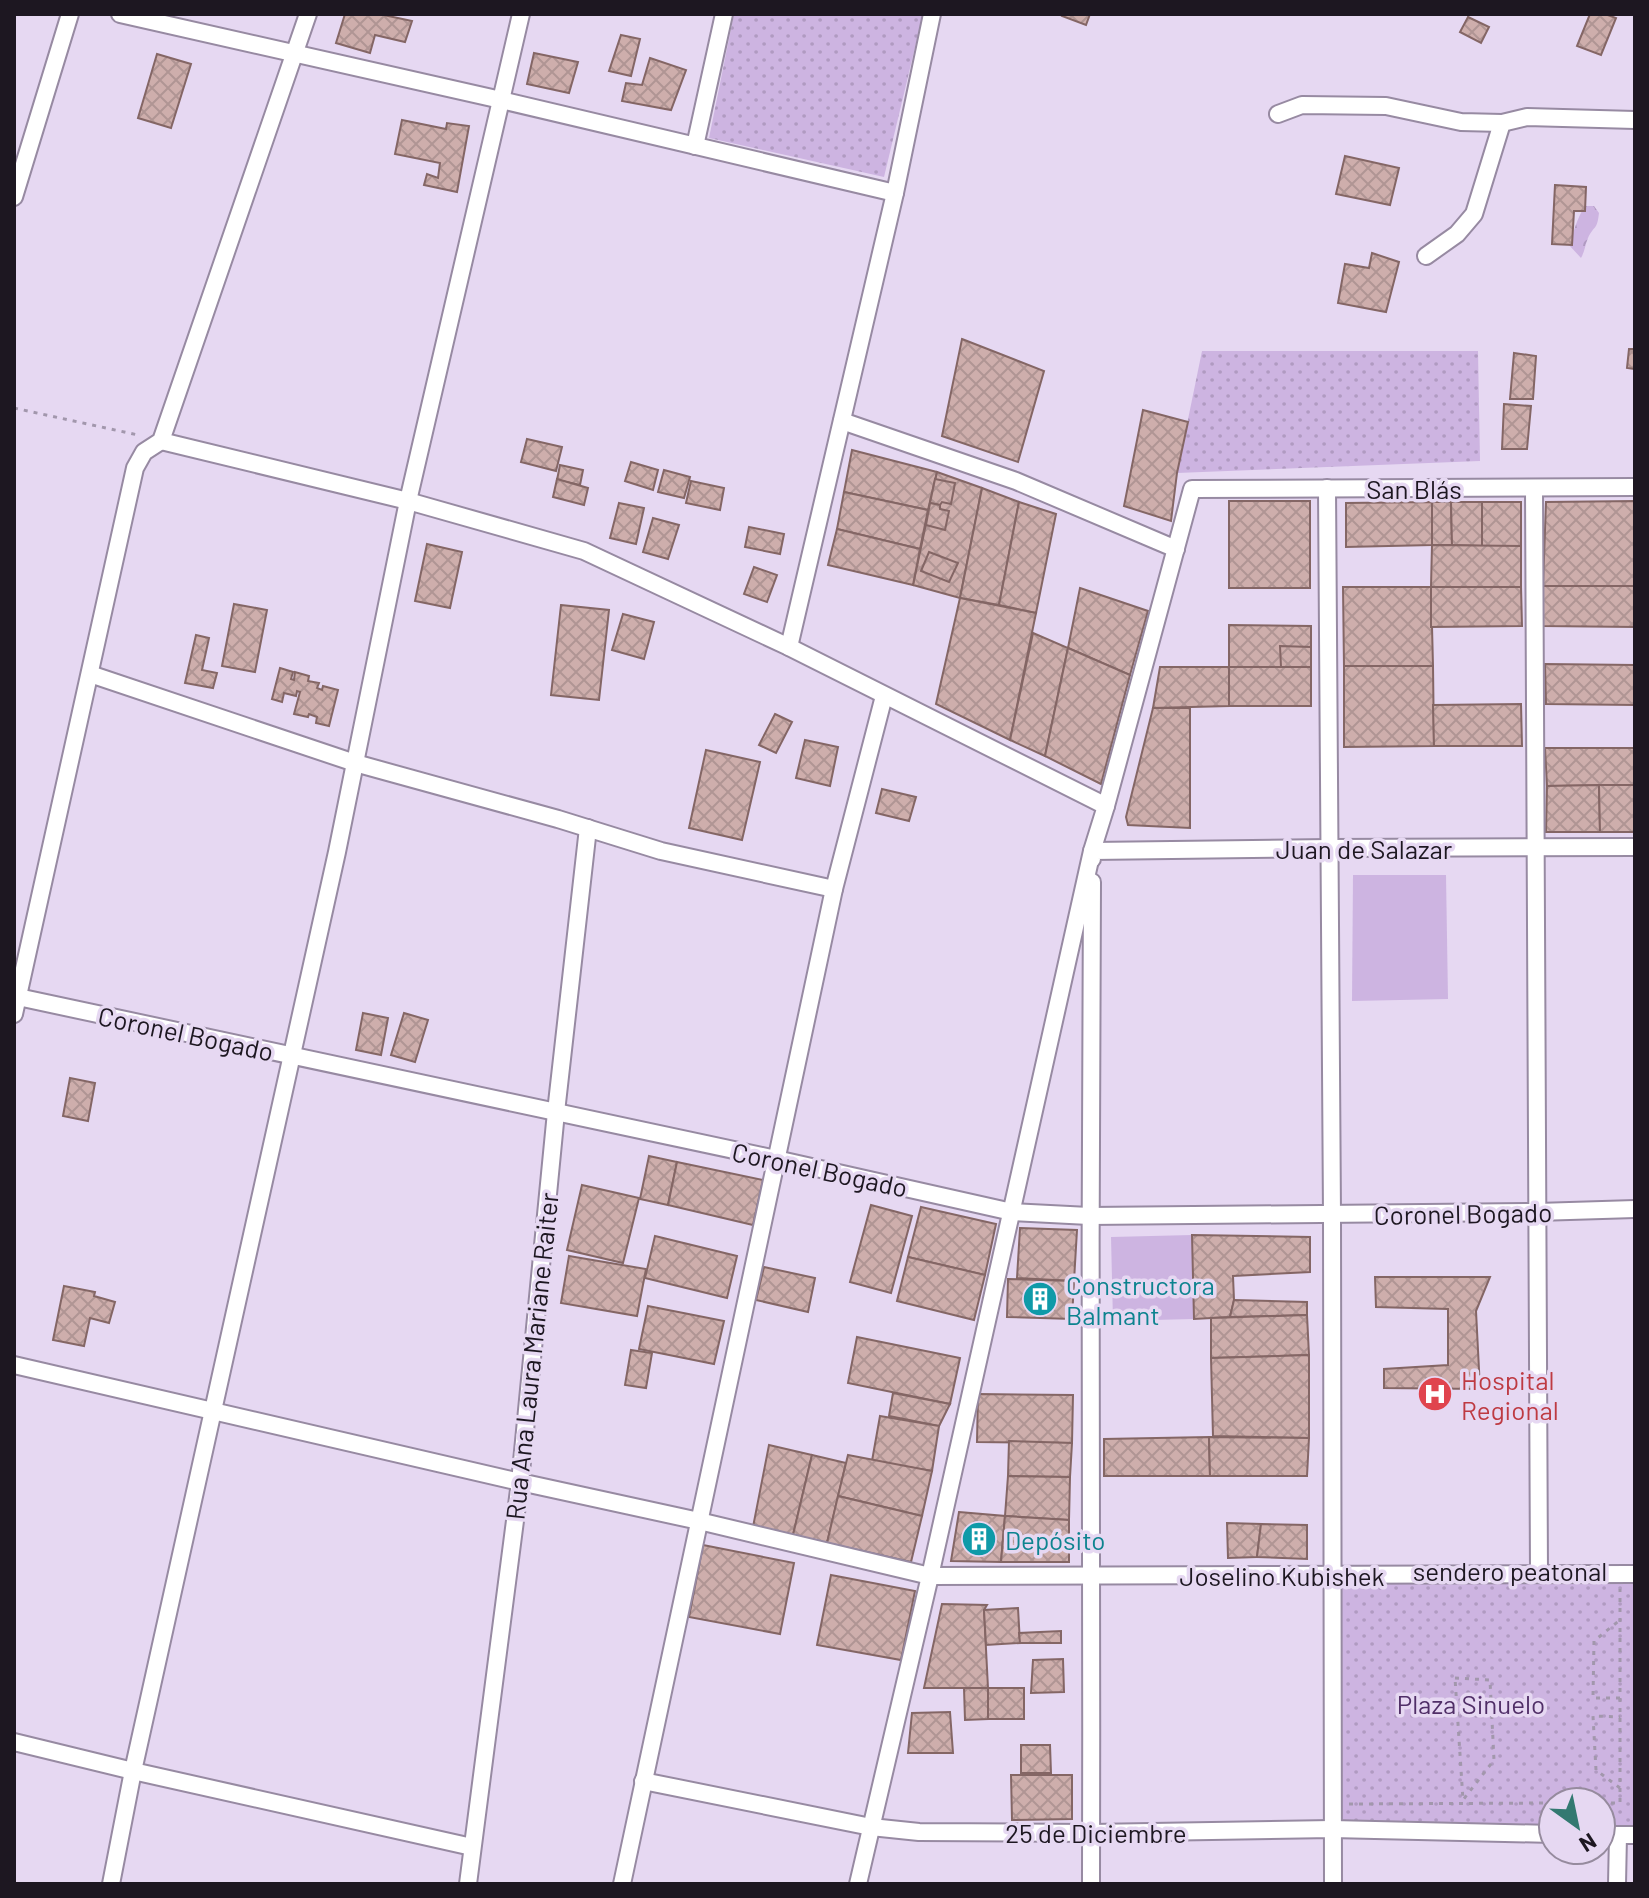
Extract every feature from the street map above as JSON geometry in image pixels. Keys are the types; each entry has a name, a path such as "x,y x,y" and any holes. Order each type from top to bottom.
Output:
{"street":[{"path":"14,197 70,14"},
{"path":"120,14 895,193"},
{"path":"14,1014 135,468 144,452 161,441 308,14"},
{"path":"111,1884 133,1771 337,852 408,501 521,14"},
{"path":"695,146 724,14"},
{"path":"789,647 895,193 932,14"},
{"path":"1278,114 1302,105 1386,106 1461,122 1502,123 1527,117 1635,120"},
{"path":"1426,256 1457,234 1474,214 1502,123"},
{"path":"842,421 1016,481 1176,549 1092,851 858,1884"},
{"path":"161,441 408,501 584,551 789,647 1106,806"},
{"name":"San Blás","path":"1176,549 1192,489 1635,487"},
{"path":"1327,488 1333,1884"},
{"path":"1534,488 1539,1574"},
{"path":"90,674 355,763 661,851 834,889"},
{"path":"622,1884 834,889 884,696"},
{"name":"Rua Ana Laura Mariane Raiter","path":"468,1884 520,1482 556,1112 588,828"},
{"name":"Juan de Salazar","path":"1092,851 1635,847"},
{"path":"1091,1884 1089,1216 1092,851"},
{"name":"Coronel Bogado","path":"18,997 1012,1212 1089,1216 1635,1209"},
{"name":"Joselino Kubishek","path":"14,1365 930,1576 1635,1574"},
{"path":"14,1742 472,1847"},
{"name":"25 de Diciembre","path":"643,1781 871,1827 919,1832 1332,1829 1537,1834"},
{"path":"1617,1884 1618,1835"}],"path":[{"path":"14,408 161,441"},
{"name":"sendero peatonal","path":"1620,1588 1620,1788"},
{"path":"1620,1620 1594,1641 1593,1684 1593,1698 1620,1698"},
{"path":"1455,1678 1490,1680 1494,1760 1463,1800 1455,1678"},
{"path":"1617,1803 1620,1803 1620,1788 1596,1770 1593,1716 1620,1717"},
{"path":"1346,1804 1537,1803"}],"green space":[{"path":"734,14 923,14 884,177 709,138"},
{"path":"1585,206 1594,206 1599,213 1581,258 1569,245"},
{"path":"1202,351 1478,351 1480,461 1177,473"},
{"path":"1353,875 1446,875 1448,999 1352,1001"},
{"path":"1192,1235 1194,1319 1113,1321 1111,1237"},
{"name":"Plaza Sinuelo","path":"1635,1574 1635,1835 1617,1835 1617,1786 1537,1786 1537,1834 1332,1829 1332,1575"}],"building":[{"path":"345,14 379,14 412,21 405,42 375,35 370,53 336,43"},
{"path":"1063,14 1090,14 1086,25"},
{"path":"1590,14 1616,18 1601,55 1577,46"},
{"path":"1468,17 1489,27 1481,43 1460,32"},
{"path":"621,35 640,39 631,76 609,71"},
{"path":"534,53 578,62 569,93 527,84"},
{"path":"157,54 191,64 171,128 138,118"},
{"path":"650,58 686,70 671,110 622,101 626,83 642,85"},
{"path":"402,120 446,129 447,123 469,126 457,192 424,185 427,174 438,178 440,163 395,154"},
{"path":"1345,156 1399,168 1390,205 1336,194"},
{"path":"1555,185 1586,187 1585,211 1574,211 1572,245 1552,244"},
{"path":"1372,253 1399,262 1386,312 1338,303 1345,264 1369,268"},
{"path":"962,339 1044,371 1018,462 942,436"},
{"path":"1629,349 1635,349 1635,369 1627,368"},
{"path":"1514,353 1536,356 1533,399 1510,399"},
{"path":"1504,404 1531,406 1527,449 1502,449"},
{"path":"1143,410 1188,422 1171,521 1124,506"},
{"path":"527,439 562,447 556,471 521,462"},
{"path":"852,450 937,472 928,510 844,492"},
{"path":"631,462 658,470 653,490 625,481"},
{"path":"560,465 583,470 580,485 557,480"},
{"path":"664,470 690,477 684,498 658,492"},
{"path":"937,472 982,488 960,598 913,585"},
{"path":"557,479 588,488 584,505 553,497"},
{"path":"935,479 955,483 951,504 930,503"},
{"path":"691,481 724,488 720,510 686,503"},
{"path":"982,488 1019,502 999,605 960,598"},
{"path":"844,492 928,510 920,549 837,529"},
{"path":"1229,501 1310,501 1310,588 1229,588"},
{"path":"1635,501 1635,586 1543,586 1546,502"},
{"path":"1019,502 1056,514 1036,613 999,605"},
{"path":"1432,502 1451,502 1452,545 1432,545"},
{"path":"1432,502 1432,545 1346,547 1346,503"},
{"path":"1451,502 1482,502 1482,546 1452,545"},
{"path":"1482,502 1521,502 1521,546 1482,546"},
{"path":"619,503 644,508 636,544 610,538"},
{"path":"930,503 949,511 945,530 926,525"},
{"path":"653,518 679,525 668,559 643,552"},
{"path":"749,527 784,534 780,554 745,547"},
{"path":"837,529 920,549 913,585 828,565"},
{"path":"427,544 462,552 450,608 415,601"},
{"path":"1432,545 1521,546 1521,587 1431,587"},
{"path":"929,552 958,563 949,582 921,571"},
{"path":"754,567 777,575 767,602 744,594"},
{"path":"1543,586 1635,586 1635,627 1543,626"},
{"path":"1343,587 1431,587 1433,666 1344,666"},
{"path":"1431,587 1521,587 1522,626 1431,627"},
{"path":"1080,588 1148,611 1130,675 1068,648"},
{"path":"960,598 1036,613 1010,740 936,704"},
{"path":"234,604 267,610 255,672 222,666"},
{"path":"561,605 609,610 599,700 551,695"},
{"path":"623,614 654,622 644,659 612,650"},
{"path":"1229,625 1311,626 1311,667 1229,667"},
{"path":"1033,633 1068,648 1045,756 1010,740"},
{"path":"196,635 209,638 202,670 217,673 213,688 185,683"},
{"path":"1280,646 1311,647 1311,667 1281,667"},
{"path":"1068,648 1130,675 1101,784 1045,756"},
{"path":"1545,664 1635,665 1635,705 1546,704"},
{"path":"1344,666 1433,666 1434,746 1344,747"},
{"path":"1160,667 1229,667 1229,706 1153,708"},
{"path":"1229,667 1311,667 1311,706 1229,706"},
{"path":"280,668 293,672 291,679 294,680 295,672 309,676 308,681 319,683 317,688 322,690 323,686 338,690 329,726 316,723 317,717 309,714 308,717 294,714 300,692 297,691 296,696 284,693 282,702 272,699"},
{"path":"1521,704 1522,746 1434,746 1433,705"},
{"path":"1153,708 1190,708 1190,828 1128,825 1126,817"},
{"path":"775,714 792,722 776,753 759,745"},
{"path":"805,740 838,747 830,786 796,778"},
{"path":"1545,748 1635,748 1635,785 1547,786"},
{"path":"706,750 760,762 742,840 689,828"},
{"path":"1599,785 1600,832 1546,832 1547,786"},
{"path":"1599,785 1635,785 1635,832 1600,832"},
{"path":"882,789 916,797 909,821 876,813"},
{"path":"363,1013 388,1018 381,1055 356,1050"},
{"path":"404,1013 428,1020 415,1062 391,1055"},
{"path":"70,1078 95,1083 88,1121 63,1116"},
{"path":"649,1156 677,1162 668,1205 640,1199"},
{"path":"677,1162 763,1180 753,1225 668,1205"},
{"path":"582,1185 639,1198 623,1263 567,1250"},
{"path":"871,1205 912,1216 891,1293 850,1282"},
{"path":"921,1207 996,1224 985,1275 908,1257"},
{"path":"1020,1228 1077,1230 1074,1281 1017,1278"},
{"path":"1192,1235 1310,1237 1310,1272 1233,1276 1234,1300 1230,1317 1194,1319"},
{"path":"655,1236 737,1256 727,1298 645,1278"},
{"path":"569,1256 646,1269 637,1316 561,1303"},
{"path":"908,1257 985,1275 974,1320 897,1301"},
{"path":"764,1267 815,1278 808,1312 756,1300"},
{"path":"1375,1277 1490,1277 1476,1311 1480,1389 1384,1388 1384,1369 1448,1365 1448,1309 1376,1307"},
{"name":"Constructora Balmant","path":"1008,1279 1074,1281 1072,1319 1007,1317"},
{"path":"64,1286 95,1292 94,1296 115,1302 109,1323 90,1318 84,1346 53,1340"},
{"path":"1234,1300 1307,1302 1307,1315 1230,1317"},
{"path":"648,1306 724,1321 714,1364 639,1349"},
{"path":"1307,1315 1309,1355 1211,1358 1211,1318"},
{"path":"857,1337 960,1358 950,1404 848,1383"},
{"path":"631,1350 652,1353 646,1388 625,1385"},
{"path":"1309,1355 1309,1438 1213,1436 1211,1358"},
{"path":"893,1393 950,1404 939,1426 889,1416"},
{"path":"978,1394 1073,1395 1072,1443 977,1442"},
{"path":"880,1416 939,1426 932,1471 872,1461"},
{"path":"1209,1437 1210,1476 1104,1476 1104,1439"},
{"path":"1209,1437 1309,1438 1307,1476 1210,1476"},
{"path":"1009,1441 1072,1443 1070,1477 1008,1476"},
{"path":"769,1445 812,1455 793,1535 753,1527"},
{"path":"812,1455 846,1463 827,1543 793,1535"},
{"path":"848,1455 932,1471 922,1516 838,1496"},
{"path":"1008,1476 1070,1477 1069,1520 1005,1516"},
{"path":"838,1496 922,1516 911,1562 827,1543"},
{"name":"Depósito","path":"959,1512 1005,1516 1001,1562 951,1561"},
{"path":"1005,1516 1069,1520 1069,1562 1001,1562"},
{"path":"1227,1523 1261,1524 1257,1557 1228,1558"},
{"path":"1261,1524 1307,1525 1307,1559 1257,1557"},
{"path":"703,1545 794,1563 780,1634 689,1617"},
{"path":"831,1575 915,1591 901,1660 817,1645"},
{"path":"942,1604 987,1605 984,1610 988,1688 924,1688"},
{"path":"1018,1608 1020,1643 986,1645 984,1610"},
{"path":"1061,1631 1061,1643 1020,1643 1019,1633"},
{"path":"1063,1659 1064,1692 1031,1693 1033,1660"},
{"path":"964,1688 988,1688 988,1719 965,1720"},
{"path":"988,1688 1024,1688 1024,1719 988,1719"},
{"path":"950,1712 953,1753 908,1753 912,1713"},
{"path":"1021,1745 1050,1745 1051,1773 1021,1773"},
{"path":"1011,1775 1072,1775 1072,1819 1012,1820"}],"place":[{"name":"Constructora Balmant","path":"1040,1299"},
{"name":"Hospital Regional","path":"1435,1394"},
{"name":"Depósito","path":"979,1539"}]}
